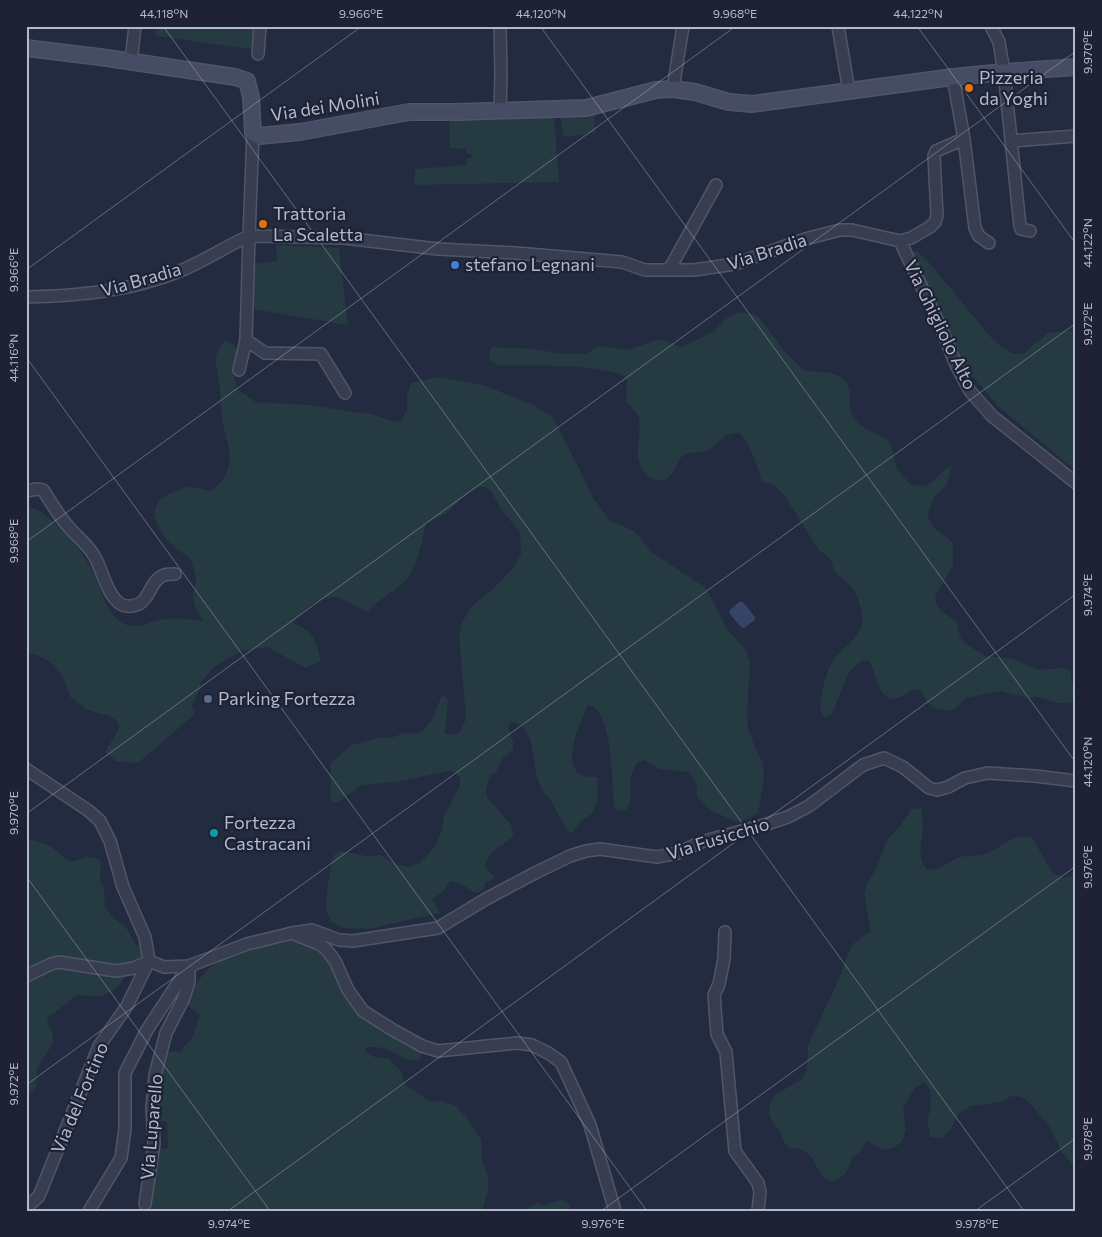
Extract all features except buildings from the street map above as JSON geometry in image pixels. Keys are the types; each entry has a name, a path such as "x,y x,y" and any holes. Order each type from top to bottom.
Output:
{"street":[{"path":"131,26 135,27 131,62"},
{"path":"258,54 260,26"},
{"path":"500,26 500,110"},
{"path":"673,89 684,26"},
{"path":"838,26 849,91"},
{"path":"991,26 999,42 1004,72 1020,226 1021,229 1030,231"},
{"name":"Via dei Molini","path":"26,48 247,80 251,97 253,133 259,136 300,132 409,112 586,108 656,90 673,89 695,92 729,102 752,104 954,77 1076,67"},
{"path":"954,77 975,228 979,236 989,243"},
{"path":"240,370 246,340 253,133"},
{"path":"1011,141 1076,136"},
{"path":"900,240 911,238 935,222 937,208 934,156 939,149 964,139"},
{"path":"669,270 716,185"},
{"name":"Via Bradia","path":"26,297 91,294 142,284 180,271 249,236 344,238 438,249 516,253 622,262 646,270 694,270 735,264 804,239 840,230 852,230 900,240"},
{"name":"Via Ghigliolo Alto","path":"900,240 970,391 992,416 1076,483"},
{"path":"246,340 265,353 321,354 345,393"},
{"path":"26,491 43,490 66,525 93,553 110,593 115,600 123,605 141,604 156,582 163,576 175,574"},
{"name":"Via Fusicchio","path":"292,933 312,930 339,940 353,941 438,928 486,899 570,856 600,849 657,857 678,853 702,842 788,817 809,806 863,764 884,758 903,767 929,788 936,790 948,787 965,778 1002,772 1076,781"},
{"path":"26,769 89,811 100,821 108,836 122,887 145,937 149,961"},
{"path":"725,932 724,959 719,984 714,995 717,1034 726,1052 735,1151 758,1184 760,1192 758,1211"},
{"path":"26,976 59,962 116,971 134,968 149,961 164,967 188,966 247,944 292,933 319,944 327,950 335,961 348,990 363,1011 422,1046 438,1051 517,1043 532,1045 548,1052 561,1062 590,1125 615,1211"},
{"name":"Via del Fortino","path":"26,1208 39,1196 99,1046 127,1006 149,961"},
{"path":"89,1211 122,1158 125,1129 125,1073 148,1030 188,966"},
{"name":"Via Luparello","path":"145,1204 154,1144 152,1108 155,1075 166,1034 180,1007 189,982 188,966"}],"shaded area":[{"path":"156,26 256,26 257,50 156,36"},
{"path":"594,113 595,133 564,137 560,116"},
{"path":"554,116 559,182 414,185 415,169 467,165 467,158 472,158 471,154 467,154 466,149 450,148 449,117"},
{"path":"276,245 339,248 348,325 253,309 250,264 277,261"},
{"path":"909,251 917,251 927,260 995,342 1012,353 1023,354 1048,333 1076,330 1076,471 998,406 954,355"},
{"path":"739,312 759,317 784,351 805,371 827,372 846,381 849,387 850,408 855,420 890,442 897,469 911,485 923,486 928,484 944,470 952,466 945,487 934,497 928,518 936,530 953,544 953,565 935,597 936,604 957,623 960,637 965,643 985,656 1013,659 1038,670 1065,668 1071,671 1076,699 1070,703 1058,703 1038,697 1024,697 999,691 966,698 956,708 949,711 936,709 930,706 919,689 912,690 898,698 891,699 886,696 879,686 869,661 863,660 848,674 832,714 826,718 820,708 826,678 833,660 860,630 862,617 859,601 850,586 835,572 831,560 818,549 784,495 774,485 762,481 750,449 739,433 724,437 707,451 684,455 669,477 658,481 648,475 640,464 638,457 639,419 636,412 626,401 627,381 624,375 578,367 500,366 491,361 489,356 492,347 532,349 564,354 587,354 596,347 628,350 659,339 682,347 713,332 727,318"},
{"path":"225,340 231,343 236,350 234,374 238,390 256,402 310,405 369,414 400,422 407,410 407,396 411,383 438,377 483,385 531,404 552,416 592,496 609,520 634,531 653,553 705,587 726,628 746,650 750,663 748,728 763,763 764,777 758,813 738,822 711,811 697,797 697,783 688,772 660,769 644,760 637,763 631,775 630,805 625,810 618,811 614,806 607,733 603,719 596,710 588,705 577,732 572,754 573,764 577,771 585,776 597,777 598,799 593,813 581,821 573,832 568,832 541,787 537,777 530,740 526,732 521,725 512,721 508,726 513,749 502,759 496,772 490,776 486,790 487,797 511,825 514,836 489,855 485,867 495,878 485,883 484,889 478,893 472,892 462,884 450,881 444,891 432,899 440,913 368,929 344,928 331,922 326,910 327,890 332,860 335,854 341,851 367,856 380,855 394,863 408,867 420,863 434,848 442,829 444,816 460,785 460,779 456,773 450,771 396,782 362,785 338,802 331,802 331,763 351,745 378,738 391,738 403,733 417,734 423,731 432,720 442,695 448,699 445,734 456,735 461,730 466,719 459,636 462,622 473,605 494,588 514,567 521,554 520,533 501,509 491,491 486,487 479,487 467,494 445,514 426,523 418,556 407,579 367,612 342,599 328,597 309,607 293,623 306,630 313,637 321,661 305,668 268,647 241,651 213,668 201,682 200,689 192,705 195,714 138,763 116,761 105,752 119,729 118,722 107,714 88,710 70,697 64,678 50,662 37,655 26,653 26,505 45,515 65,532 74,543 93,572 110,610 120,622 132,626 170,618 203,621 194,604 193,597 196,579 191,559 163,535 157,523 155,510 156,505 164,497 187,487 211,491 226,474 230,457 222,418 216,360 218,351"},
{"path":"921,808 923,828 921,855 927,870 939,868 959,857 985,854 1016,838 1031,837 1053,872 1065,878 1076,873 1076,1169 1062,1152 1049,1126 1029,1102 1021,1097 1011,1096 1002,1102 971,1106 962,1111 950,1131 941,1138 930,1137 927,1118 931,1109 930,1089 924,1082 915,1088 903,1107 906,1130 902,1141 894,1148 884,1150 866,1141 861,1151 852,1158 843,1176 833,1182 821,1173 807,1152 790,1148 783,1141 780,1131 773,1123 769,1114 770,1104 775,1095 802,1079 807,1070 808,1045 838,981 848,954 854,943 871,931 864,894 887,840 900,826 911,809"},
{"path":"26,838 49,845 69,861 86,857 99,859 101,864 100,882 104,887 105,907 127,929 136,945 142,947 143,953 117,988 101,996 76,995 47,1019 48,1026 52,1030 53,1043 37,1069 36,1088 26,1098"},
{"path":"291,938 321,952 361,1014 402,1044 426,1051 418,1060 412,1060 403,1058 383,1048 366,1047 366,1053 377,1058 389,1058 401,1072 405,1084 430,1102 442,1101 454,1105 467,1118 481,1139 482,1159 488,1177 488,1190 483,1208 484,1211 150,1211 159,1149 168,1148 167,1121 158,1121 157,1075 164,1051 180,1052 193,1036 200,1014 188,1006 196,984 207,971 228,957"},
{"path":"560,1200 568,1203 571,1211 527,1211 537,1203 543,1206"}],"water":[{"path":"739,602 743,602 755,617 755,620 744,628 729,613"}],"place":[{"name":"Pizzeria da Yoghi","path":"969,88"},
{"name":"Trattoria La Scaletta","path":"263,224"},
{"name":"stefano Legnani","path":"455,265"},
{"name":"Parking Fortezza","path":"208,699"},
{"name":"Fortezza Castracani","path":"214,833"}]}
